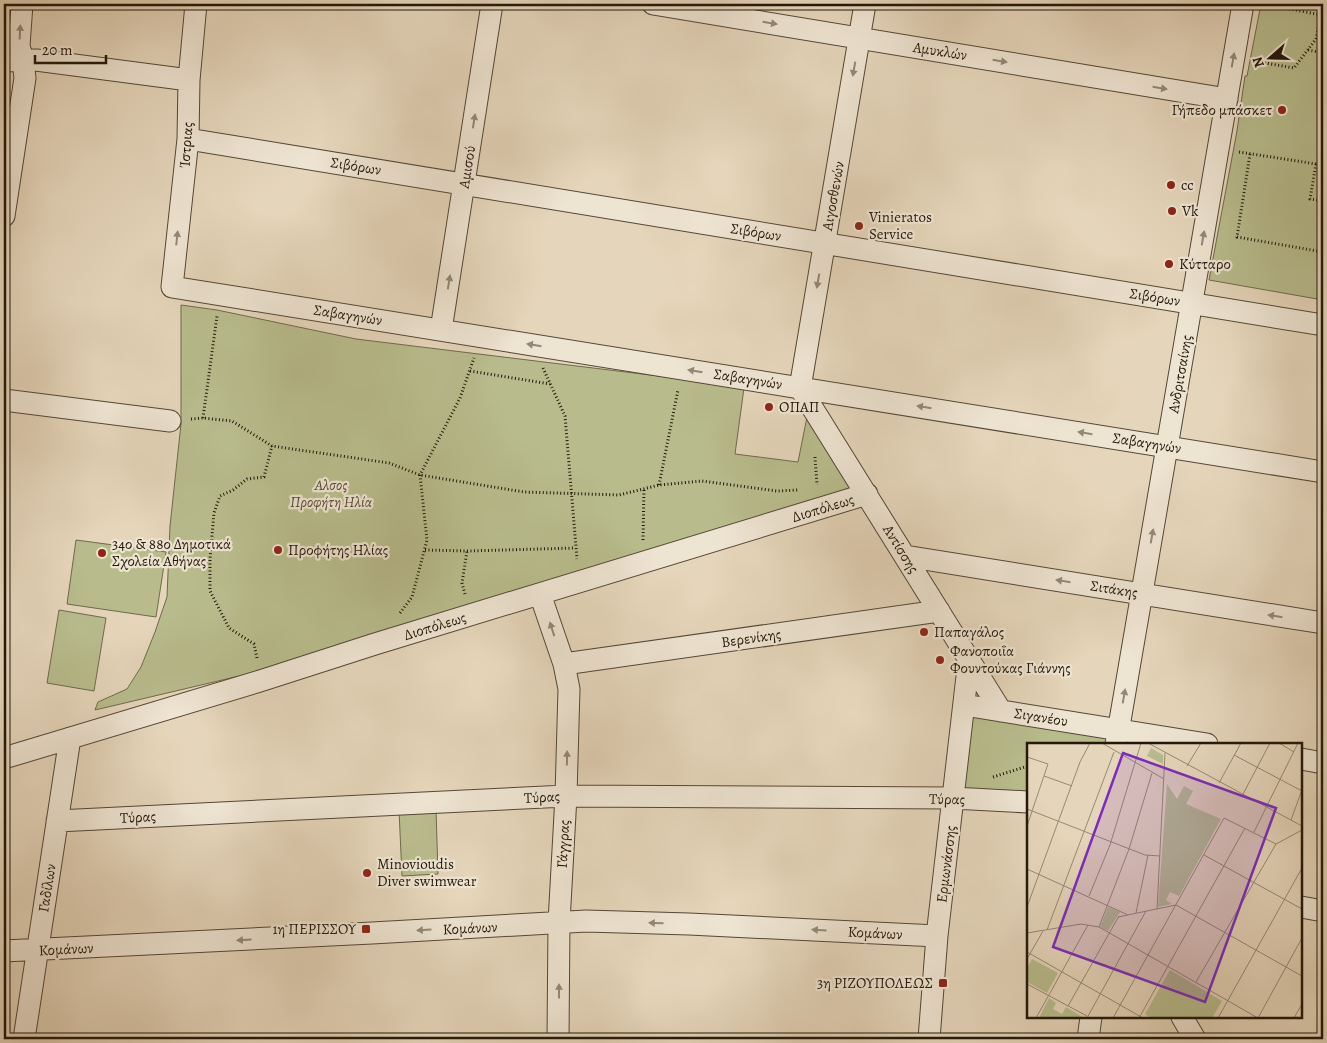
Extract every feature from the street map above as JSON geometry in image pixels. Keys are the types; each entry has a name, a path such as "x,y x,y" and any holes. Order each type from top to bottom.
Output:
{"street":[{"path":"13,60 19,46 22,4"},
{"name":"Ίστριας","path":"172,287 188,139 189,80 196,4"},
{"name":"Αμισού","path":"441,330 492,4"},
{"name":"Αμυκλών","path":"653,4 1227,99"},
{"name":"Αιγοσθενών","path":"800,388 865,4"},
{"name":"Ανδριτσαίνης","path":"1117,737 1243,4"},
{"path":"13,60 36,60 189,80"},
{"path":"4,216 25,78 13,60"},
{"name":"Σιβόρων","path":"188,139 1323,325"},
{"name":"Σαβαγηνών","path":"172,287 1323,472"},
{"name":"Αντίσσης","path":"800,388 1001,711"},
{"path":"4,400 170,421"},
{"name":"Διοπόλεως","path":"4,758 867,494"},
{"name":"Σιτάκης","path":"905,556 1323,623"},
{"name":"Γάγγρας","path":"540,594 564,664 568,689 566,796 559,922 558,1039"},
{"name":"Βερενίκης","path":"564,664 939,611"},
{"name":"Ερμωνάσσης","path":"930,1039 937,936 969,659"},
{"name":"Σιγανέου","path":"964,705 1001,711 1117,737 1194,743"},
{"name":"Γαδίλων","path":"24,1039 70,738"},
{"path":"1302,760 1323,763"},
{"name":"Τύρας","path":"57,821 566,796 953,798 1027,802"},
{"path":"1302,907 1323,911"},
{"name":"Κομάνων","path":"4,951 37,951 586,921 680,923 937,936"},
{"path":"1088,1039 1090,1018"},
{"path":"1183,1018 1195,1039"}],"path":[{"path":"1234,58 1294,68 1316,39 1322,16 1261,4"},
{"path":"1308,50 1323,52"},
{"path":"1218,149 1323,165"},
{"path":"1250,154 1237,237 1323,252"},
{"path":"1316,164 1310,199 1323,201"},
{"path":"204,418 217,310"},
{"path":"396,617 412,597 427,540 420,475 460,398 481,336"},
{"path":"532,344 564,416 579,582"},
{"path":"659,485 683,369"},
{"path":"470,370 550,384"},
{"path":"170,421 204,418 232,421 272,446 389,463 420,475 524,492 619,495 659,485 702,481 777,491 802,490"},
{"path":"260,681 254,644 229,628 210,591 210,559 214,513 220,496 233,490 247,479 264,477 272,446"},
{"path":"643,563 644,489"},
{"path":"810,489 818,489"},
{"path":"424,550 467,551 576,548"},
{"path":"467,551 462,583 472,615"}],"green space":[{"path":"1261,4 1323,4 1323,300 1209,280 1237,131 1245,76 1247,76"},
{"name":"Αλσος Προφήτη Ηλία","path":"181,305 217,310 356,339 744,388 735,454 798,462 808,412 857,491 375,644 95,710 98,702 127,689 141,667 167,597 170,526 181,424"},
{"path":"76,540 166,552 156,617 67,604"},
{"path":"59,610 106,618 94,691 47,683"},
{"path":"970,714 1110,739 1110,743 1027,743 1027,796 966,792 963,784"},
{"path":"436,809 438,874 402,876 399,810"}],"place":[{"name":"Γήπεδο μπάσκετ","path":"1282,110"},
{"name":"cc","path":"1171,185"},
{"name":"Vk","path":"1172,211"},
{"name":"Vinieratos Service","path":"859,226"},
{"name":"Κύτταρο","path":"1169,264"},
{"name":"ΟΠΑΠ","path":"769,407"},
{"name":"Προφήτης Ηλίας","path":"278,550"},
{"name":"34ο & 88ο Δημοτικά Σχολεία Αθήνας","path":"102,553"},
{"name":"Παπαγάλος","path":"924,632"},
{"name":"Φανοποιΐα Φουντούκας Γιάννης","path":"940,660"},
{"name":"Minovioudis Diver swimwear","path":"367,873"},
{"name":"1η ΠΕΡΙΣΣΟΥ","path":"366,929"},
{"name":"3η ΡΙΖΟΥΠΟΛΕΩΣ","path":"943,983"}]}
